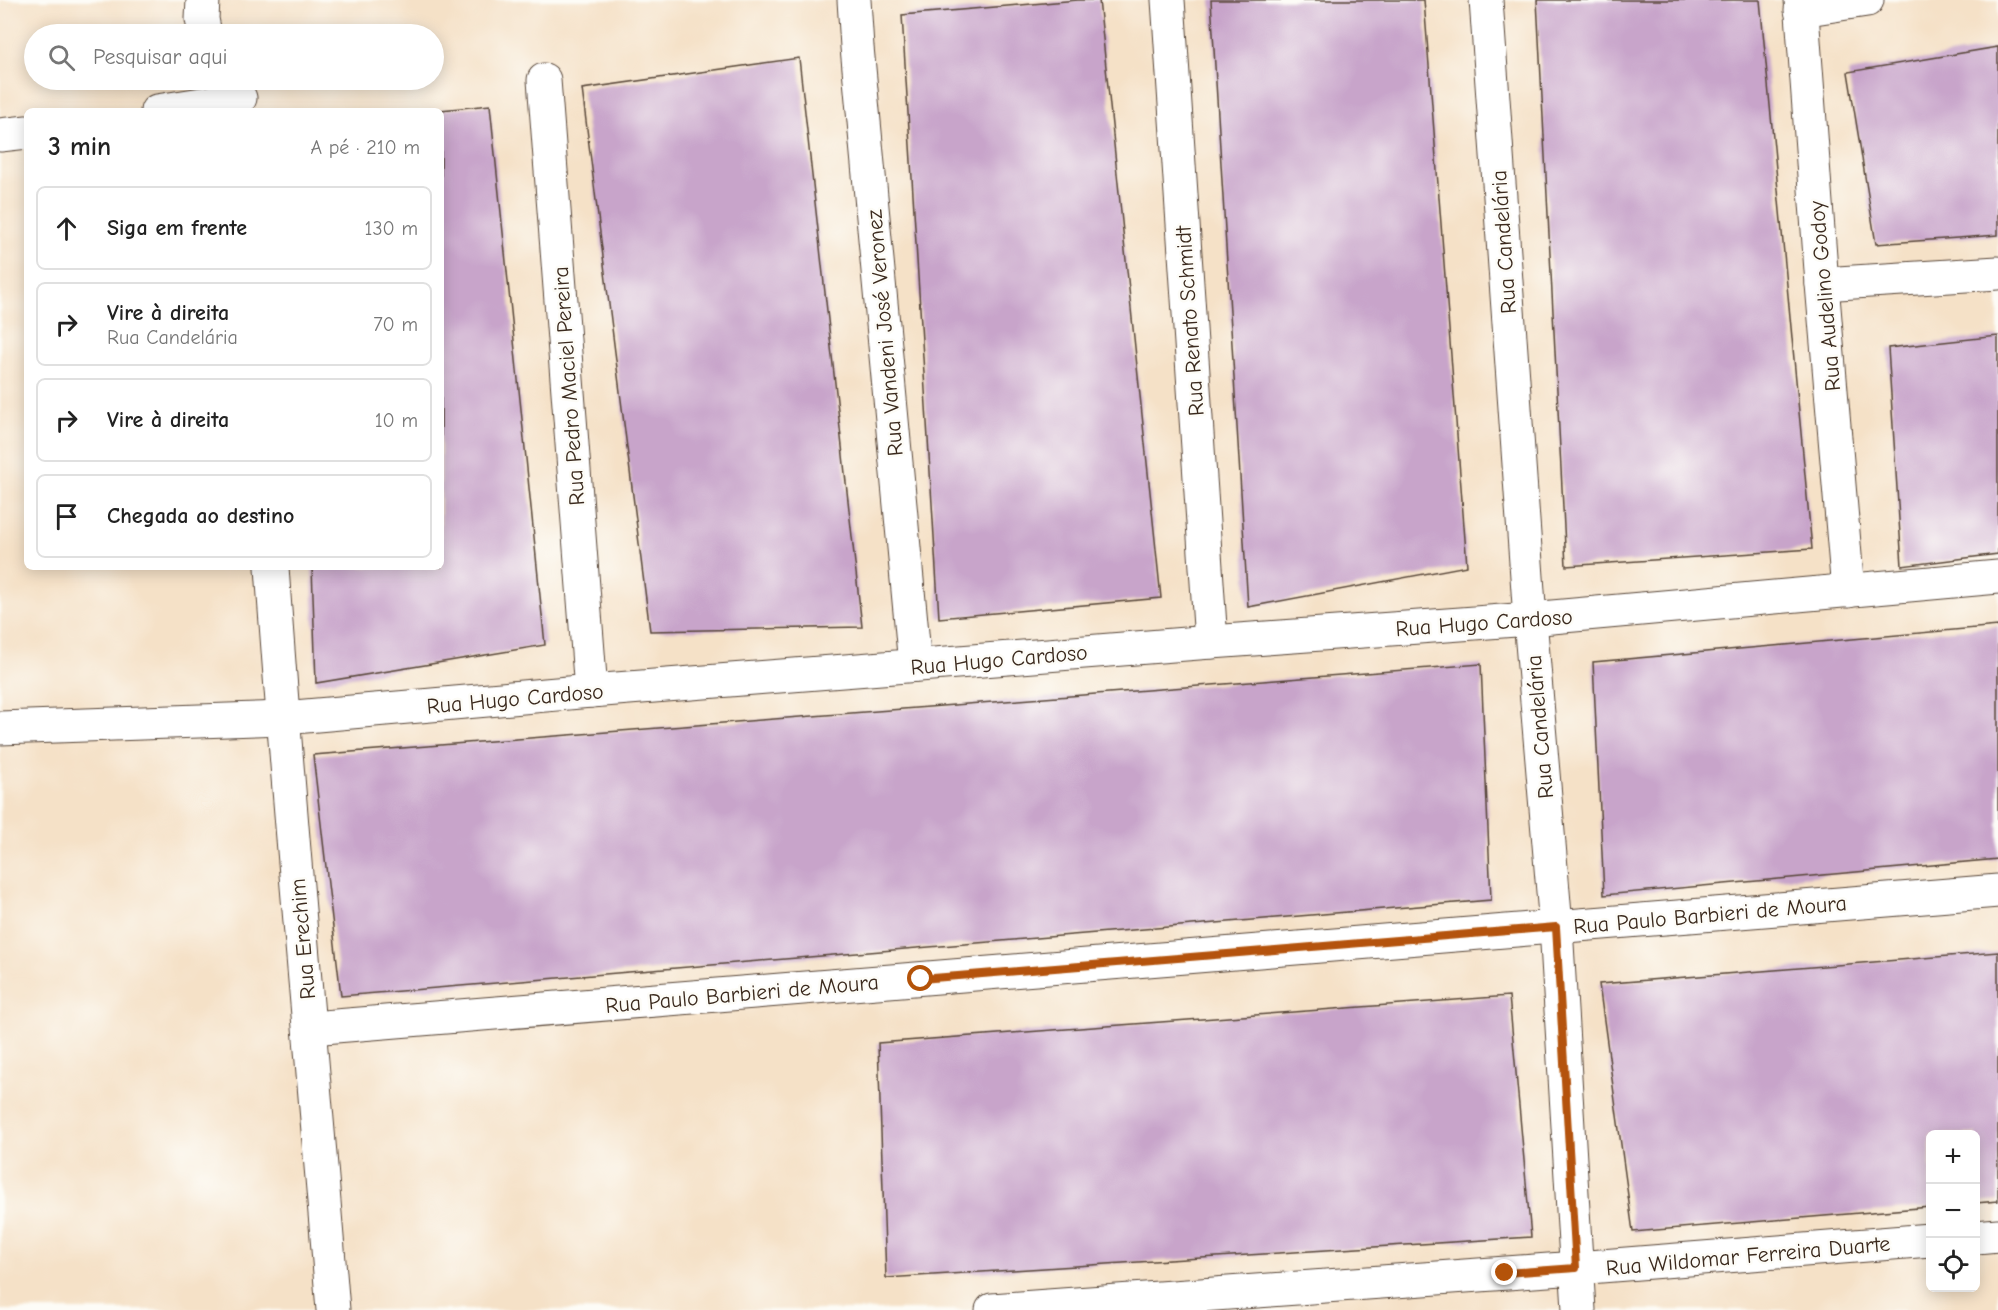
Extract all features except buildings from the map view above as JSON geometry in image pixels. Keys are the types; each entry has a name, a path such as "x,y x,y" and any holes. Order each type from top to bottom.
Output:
{"street":[{"path":"203,0 203,24"},
{"name":"Rua Vandeni José Veronez","path":"855,0 859,70 915,666"},
{"name":"Rua Renato Schmidt","path":"1168,0 1211,642"},
{"name":"Rua Candelária","path":"1486,0 1530,619 1556,927 1579,1310"},
{"path":"1801,5 1867,0"},
{"name":"Rua Audelino Godoy","path":"1801,5 1848,591"},
{"name":"Rua Pedro Maciel Pereira","path":"544,80 591,691"},
{"path":"173,108 235,96"},
{"path":"0,135 24,132"},
{"path":"1822,284 1998,273"},
{"name":"Rua Erechim","path":"272,570 333,1310"},
{"name":"Rua Hugo Cardoso","path":"0,729 283,718 591,691 1530,619 1998,577"},
{"name":"Rua Paulo Barbieri de Moura","path":"310,1028 1998,891"},
{"path":"1980,1237 1998,1235"},
{"name":"Rua Wildomar Ferreira Duarte","path":"992,1310 1176,1303 1926,1240"}],"route":[{"path":"921,979 1556,927 1576,1268 1505,1273"}]}
